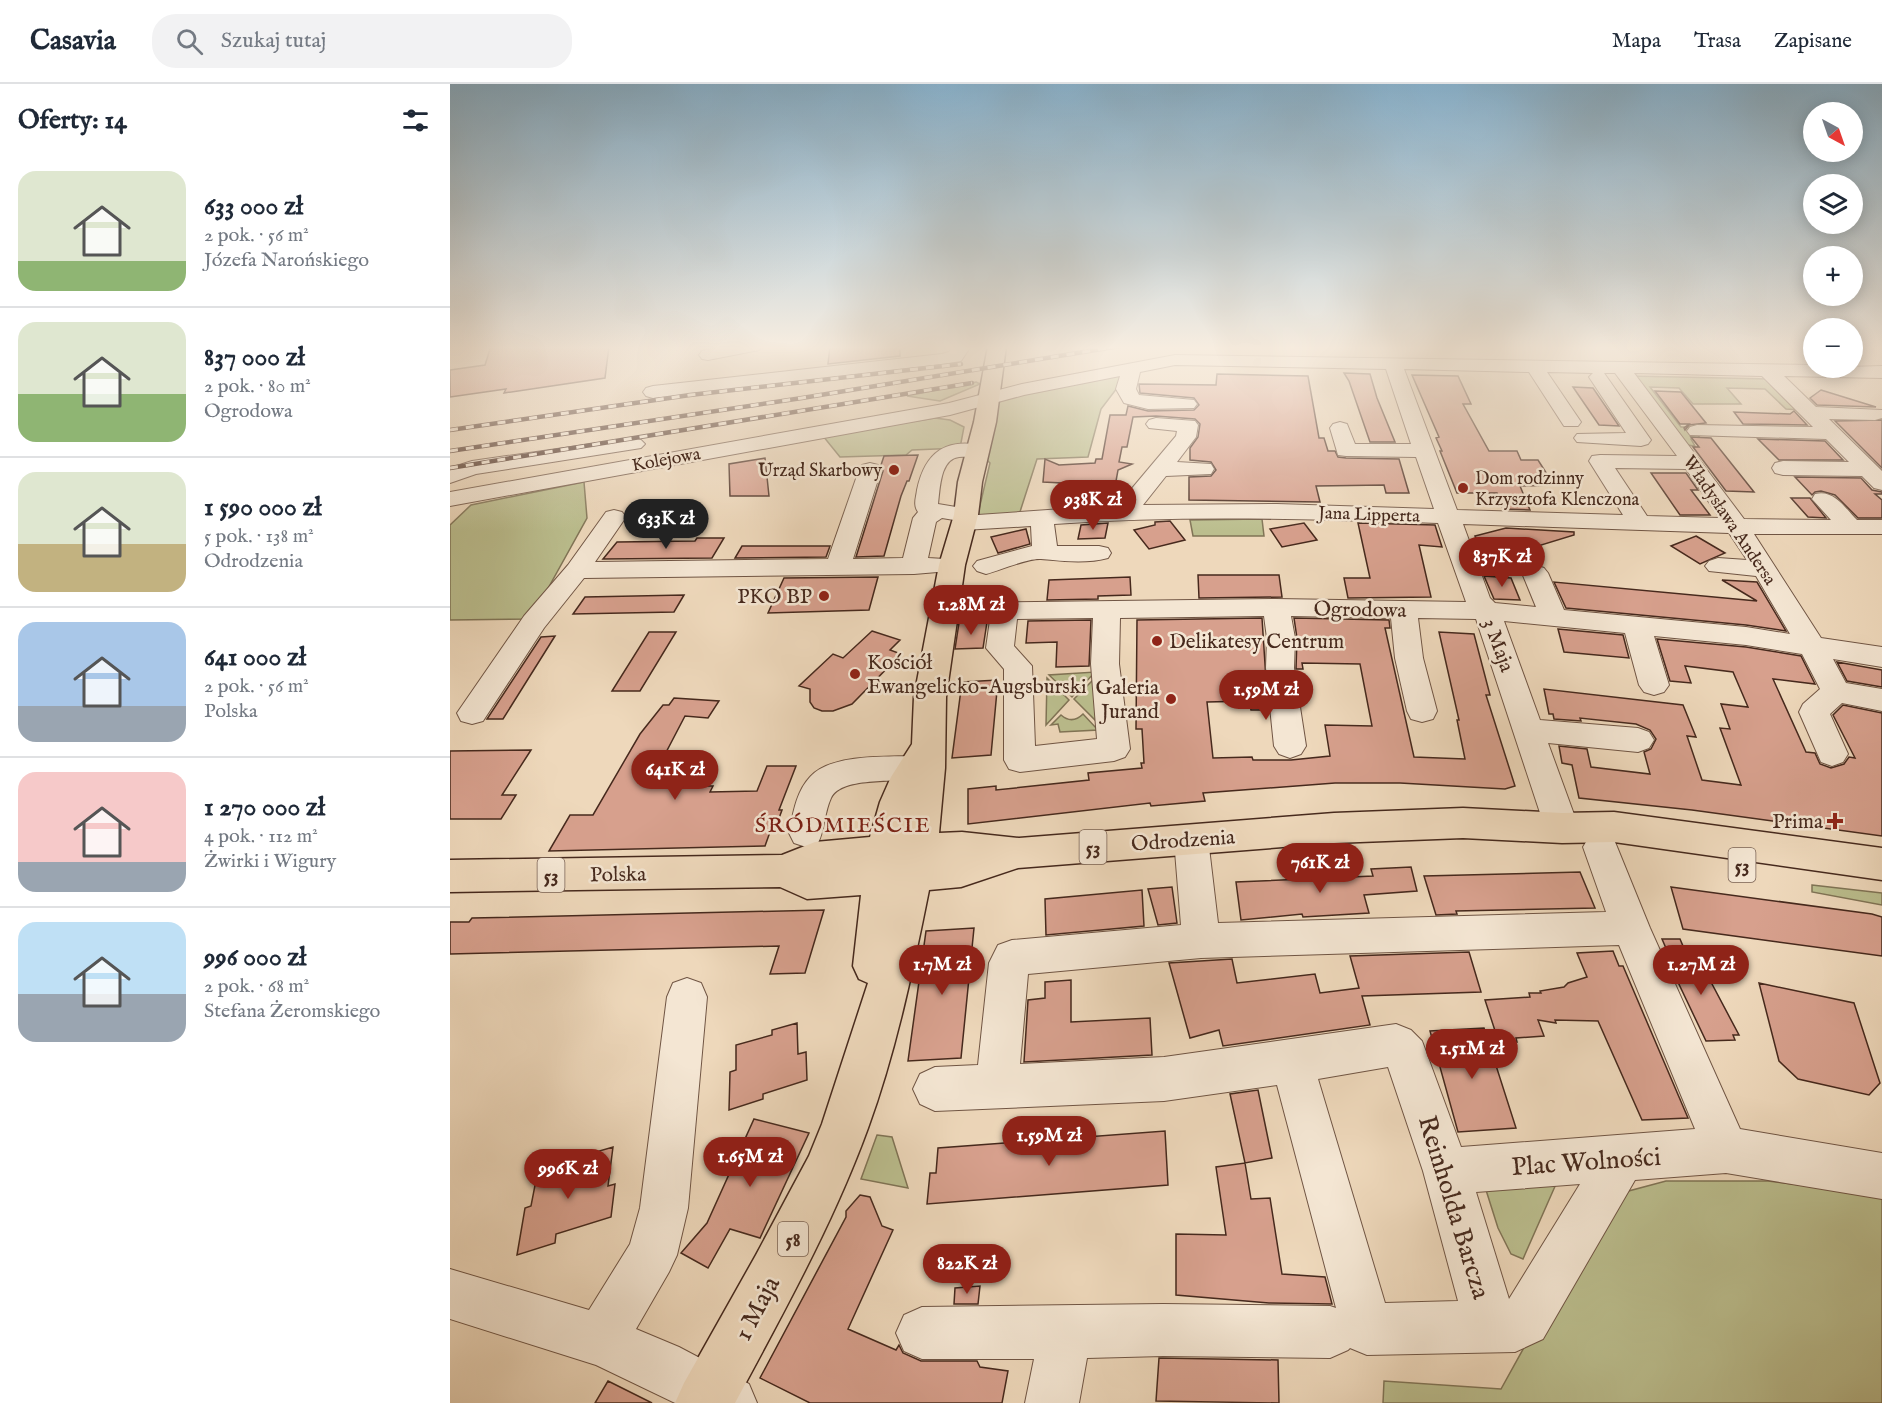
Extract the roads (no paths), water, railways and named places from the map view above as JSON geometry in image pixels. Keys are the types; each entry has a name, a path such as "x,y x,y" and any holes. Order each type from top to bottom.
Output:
{"main road":[{"path":"900,864 896,807 919,758 952,565 965,519 987,408"},
{"name":"Odrodzenia","path":"900,864 962,847 1019,853 1399,824 1463,823 1562,828 1882,886"},
{"name":"Odrodzenia","path":"1607,837 1882,864"},
{"name":"Odrodzenia","path":"900,864 962,871 1019,853"},
{"name":"Polska","path":"450,876 745,873 785,870 807,883 900,864"},
{"name":"1 Maja","path":"714,1399 807,1213 845,1126 886,998 896,950 900,864"},
{"name":"1 Maja","path":"860,1079 879,923 900,864"},
{"name":"1 Maja","path":"896,950 912,919 928,899 943,884 962,871"}],"street":[{"path":"694,435 877,408"},
{"path":"887,408 901,409 904,415"},
{"name":"Kolejowa","path":"450,499 946,408"},
{"name":"3 Maja","path":"1409,408 1450,517 1478,600 1487,611 1562,828"},
{"path":"1559,408 1571,422"},
{"path":"1584,438 1641,440 1619,408"},
{"name":"Władysława Andersa","path":"1651,408 1737,526 1812,646 1836,691"},
{"path":"1805,408 1875,476"},
{"path":"1811,413 1875,414"},
{"path":"1131,505 1185,437 1188,425 1156,424"},
{"path":"1340,428 1346,450 1424,451"},
{"path":"1634,429 1668,430"},
{"path":"1697,431 1831,433"},
{"path":"450,476 472,468 659,440"},
{"path":"936,512 927,509 926,506 939,460 944,454 951,452 977,451"},
{"path":"1631,529 1600,461 1685,463"},
{"path":"1783,468 1875,476"},
{"path":"1160,469 1203,469"},
{"path":"838,567 870,470"},
{"path":"1822,499 1851,527"},
{"name":"Jana Lipperta","path":"936,512 965,519 1042,518 1131,505 1157,511 1277,511 1450,517 1631,529 1737,526 1882,527"},
{"path":"914,566 925,518 936,512"},
{"path":"472,713 534,622 577,570 614,518"},
{"path":"1042,518 1045,550 1050,554 1099,553"},
{"path":"986,566 1045,550"},
{"path":"577,570 952,565"},
{"path":"1718,566 1764,569"},
{"path":"1535,573 1552,616"},
{"path":"1276,607 1281,638 1280,668 1290,746"},
{"name":"Ogrodowa","path":"944,612 1276,607 1487,611 1746,636 1882,657"},
{"path":"1005,611 1000,648 1018,666 1020,760 1114,749 1106,664 1107,610"},
{"path":"1404,610 1409,658 1422,711"},
{"path":"1637,627 1654,684"},
{"path":"1832,754 1814,712 1836,691 1882,700"},
{"path":"1528,729 1638,740"},
{"path":"806,834 814,798 822,785 834,777 919,758"},
{"path":"1607,837 1631,928 1726,1150"},
{"path":"1191,839 1201,941"},
{"path":"997,1085 1012,958 1201,941 1631,928"},
{"path":"600,1340 652,1255 664,1208 687,997"},
{"name":"Reinholda Barcza","path":"935,1089 1164,1079 1396,1045 1407,1056 1446,1171 1491,1326 1515,1326 1525,1321 1622,1158"},
{"path":"1292,1062 1367,1329 1491,1326"},
{"name":"Plac Wolności","path":"1446,1171 1726,1150 1882,1176"},
{"path":"450,1294 600,1340 714,1399"},
{"path":"922,1333 1163,1330 1330,1332"},
{"path":"1052,1403 1065,1333"}],"railway":[{"path":"450,430 604,408"},
{"path":"450,451 739,408"},
{"path":"450,468 821,408"}],"place":[{"name":"Urząd Skarbowy","path":"894,470"},
{"name":"Dom rodzinny Krzysztofa Klenczona","path":"1463,488"},
{"name":"PKO BP","path":"824,596"},
{"name":"Delikatesy Centrum","path":"1157,641"},
{"name":"Kościół Ewangelicko-Augsburski","path":"855,674"},
{"name":"Galeria Jurand","path":"1171,699"},
{"name":"Prima","path":"1835,821"}],"district":[{"name":"ŚRÓDMIEŚCIE","path":"843,824"}]}
